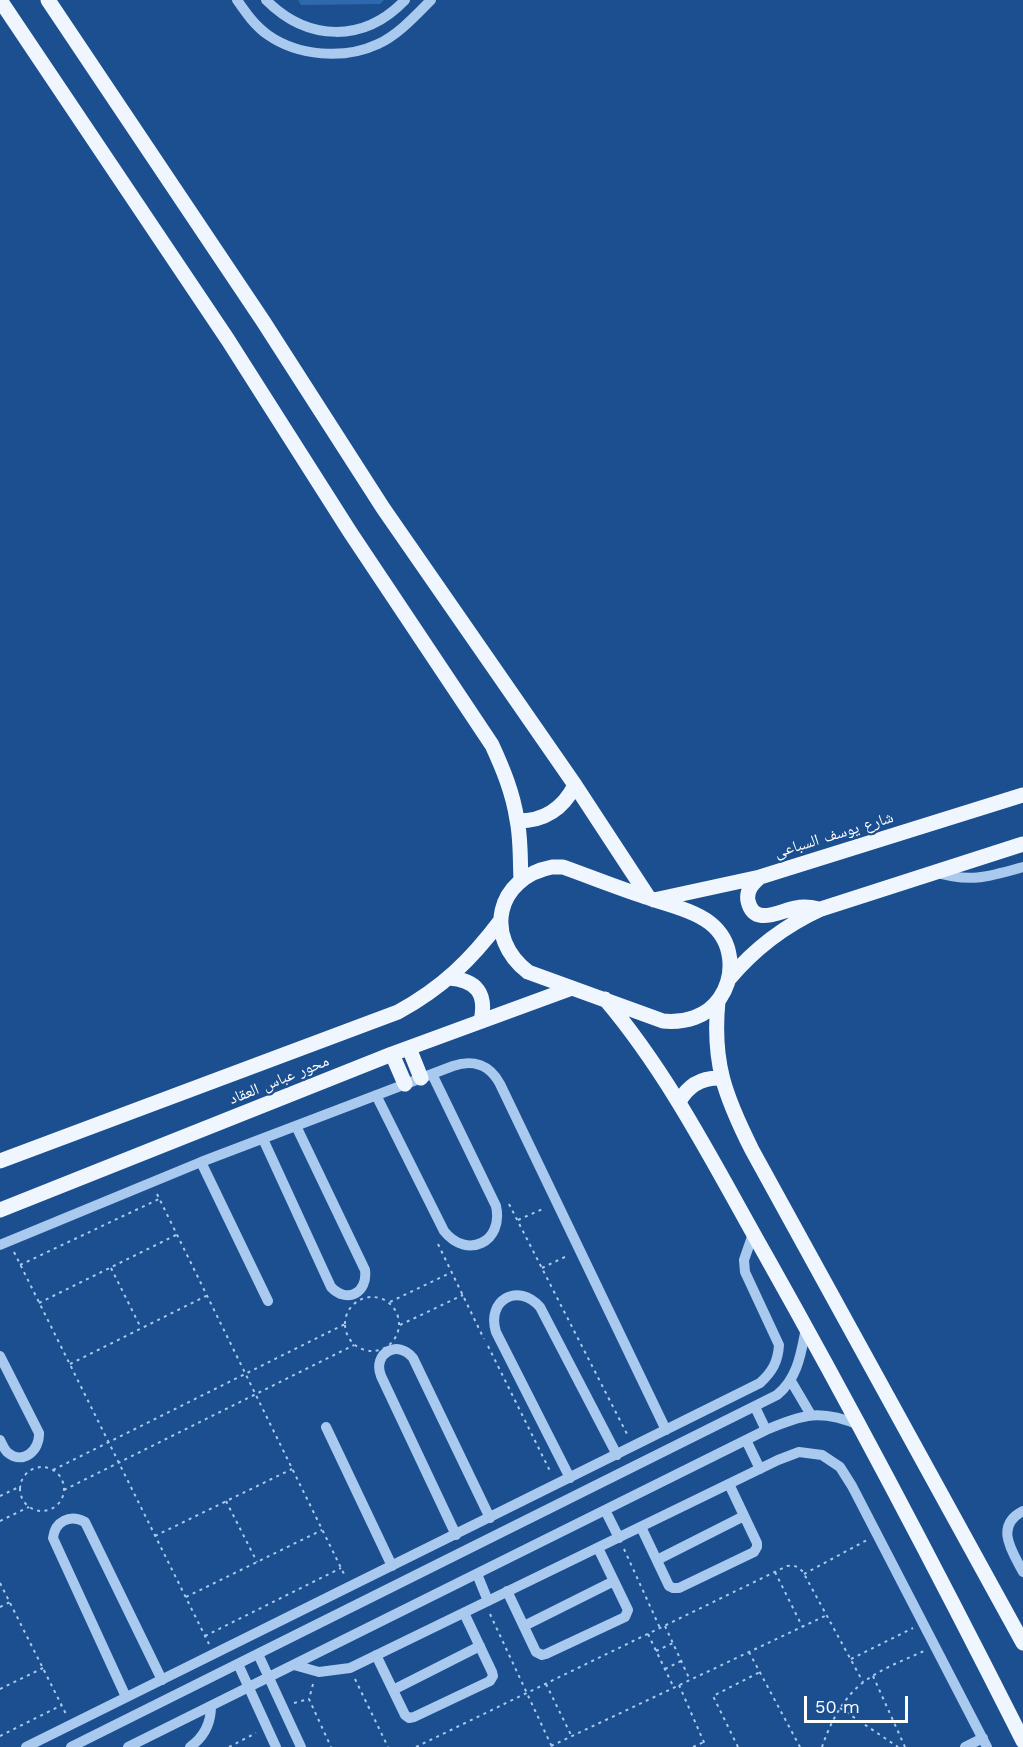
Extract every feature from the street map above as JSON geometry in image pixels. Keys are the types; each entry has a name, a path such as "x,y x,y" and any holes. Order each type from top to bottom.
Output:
{"main road":[{"path":"0,0 228,340 350,532 492,745 508,782 518,821 521,880"},
{"path":"48,0 263,321 384,508 651,899"},
{"path":"518,821 536,820 552,813 566,801 575,785"},
{"name":"شارع يوسف السباعى","path":"651,899 760,877 1023,795"},
{"path":"729,979 730,956 720,933 702,918 563,867 541,869 530,873 506,898 502,908 501,932 504,944 510,955 528,972 663,1021 675,1022 699,1016 709,1010 718,1001 729,979 741,964 770,938 821,909 1023,844"},
{"path":"760,877 751,885 748,896 751,908 760,915 766,916 796,908 821,909"},
{"name":"محور عباس العقاد","path":"0,1161 379,1020 416,1002 450,978 468,961 501,920"},
{"path":"450,978 462,979 474,985 482,995 484,1008 481,1021"},
{"name":"محور عباس العقاد","path":"0,1210 392,1054 572,988"},
{"path":"605,999 642,1046 679,1102 753,1233 942,1581 1023,1741"},
{"path":"718,1001 716,1040 722,1078 734,1115 1023,1643"},
{"path":"409,1048 426,1076"},
{"path":"392,1054 405,1084"},
{"path":"679,1102 687,1089 699,1081 722,1078"}],"street":[{"path":"237,0 251,19 267,34 290,47 331,54 360,51 379,44 401,29 431,0"},
{"path":"266,0 291,20 309,28 334,33 373,24 405,0"},
{"path":"933,872 966,879 995,875 1023,867"},
{"path":"5,1243 201,1162 426,1076 466,1062 480,1064 492,1072 500,1084 666,1430"},
{"path":"376,1095 444,1230 451,1239 460,1244 471,1246 482,1243 491,1237 496,1227 498,1217 496,1206 426,1076"},
{"path":"262,1139 331,1287 341,1294 353,1295 362,1288 365,1282 365,1270 296,1126"},
{"path":"201,1162 268,1301"},
{"path":"26,1747 760,1383 774,1367 779,1345 744,1267 753,1233"},
{"path":"570,1478 496,1332 493,1323 494,1313 498,1304 506,1298 525,1295 540,1307 617,1455"},
{"path":"71,1747 777,1395 791,1381 798,1365 806,1328"},
{"path":"456,1534 378,1370 380,1359 388,1351 399,1348 405,1350 413,1358 490,1518"},
{"path":"0,1356 39,1433 35,1450 26,1456 19,1457 8,1452 0,1440"},
{"path":"791,1381 811,1415"},
{"path":"755,1407 766,1430"},
{"path":"706,1410 737,1415"},
{"path":"128,1747 766,1430 791,1419 811,1415 840,1419 859,1425"},
{"path":"326,1427 392,1566"},
{"path":"746,1440 760,1469"},
{"path":"294,1665 319,1672 350,1668 799,1452 822,1455 840,1467 985,1743 965,1747"},
{"path":"641,1527 669,1586 676,1589 754,1552 757,1545 729,1484"},
{"path":"605,1510 619,1538"},
{"path":"1023,1510 1011,1521 1007,1531 1008,1540 1023,1572"},
{"path":"657,1560 744,1516"},
{"path":"126,1697 53,1538 57,1526 67,1519 79,1519 85,1522 162,1680"},
{"path":"507,1591 539,1655 544,1655 625,1617 628,1610 598,1548"},
{"path":"477,1574 487,1602"},
{"path":"524,1626 615,1581"},
{"path":"376,1655 405,1715 412,1718 490,1681 493,1674 464,1613"},
{"path":"393,1690 480,1646"},
{"path":"258,1654 302,1747"},
{"path":"238,1664 276,1747"},
{"path":"190,1747 206,1731 211,1706"}],"path":[{"path":"151,1182 350,1587"},
{"path":"20,1265 159,1199"},
{"path":"507,1201 633,1446"},
{"path":"518,1221 556,1202"},
{"path":"39,1304 176,1234"},
{"path":"437,1241 556,1484"},
{"path":"5,1243 20,1265 214,1654"},
{"path":"542,1268 580,1250"},
{"path":"111,1268 141,1328"},
{"path":"389,1302 452,1272"},
{"path":"399,1325 463,1295"},
{"path":"69,1364 207,1296"},
{"path":"370,1297 389,1302 397,1312 399,1325 397,1335 391,1343 383,1349 373,1351 363,1350 354,1345 346,1332 345,1324 352,1305 360,1299 370,1297"},
{"path":"53,1470 61,1478 64,1490 59,1502 48,1510 34,1510 28,1507 22,1497 21,1486 27,1474 33,1470 39,1468 53,1470 345,1324"},
{"path":"64,1490 354,1345"},
{"path":"155,1536 292,1469"},
{"path":"0,1496 21,1486"},
{"path":"226,1501 257,1562"},
{"path":"0,1521 28,1507"},
{"path":"186,1598 322,1530"},
{"path":"804,1574 877,1534"},
{"path":"619,1538 660,1628"},
{"path":"417,1747 792,1565 804,1574 863,1682"},
{"path":"205,1636 341,1568"},
{"path":"775,1572 802,1627"},
{"path":"0,1583 72,1725"},
{"path":"0,1607 10,1602"},
{"path":"487,1602 551,1747 827,1614"},
{"path":"851,1659 923,1623"},
{"path":"665,1626 690,1680"},
{"path":"648,1634 674,1688"},
{"path":"657,1651 673,1643"},
{"path":"822,1747 840,1708 863,1682 934,1645"},
{"path":"749,1652 800,1747"},
{"path":"665,1669 681,1660"},
{"path":"0,1689 43,1668"},
{"path":"350,1668 388,1747"},
{"path":"319,1672 309,1699 331,1747"},
{"path":"738,1747 714,1696 760,1672"},
{"path":"873,1676 905,1747"},
{"path":"546,1684 572,1736"},
{"path":"679,1685 706,1747"},
{"path":"282,1706 309,1699"},
{"path":"0,1736 62,1705"},
{"path":"840,1708 898,1747"},
{"path":"428,1742 430,1747"},
{"path":"693,1747 704,1742"}],"shaded area":[{"path":"298,0 384,0 380,4 301,5"}]}
